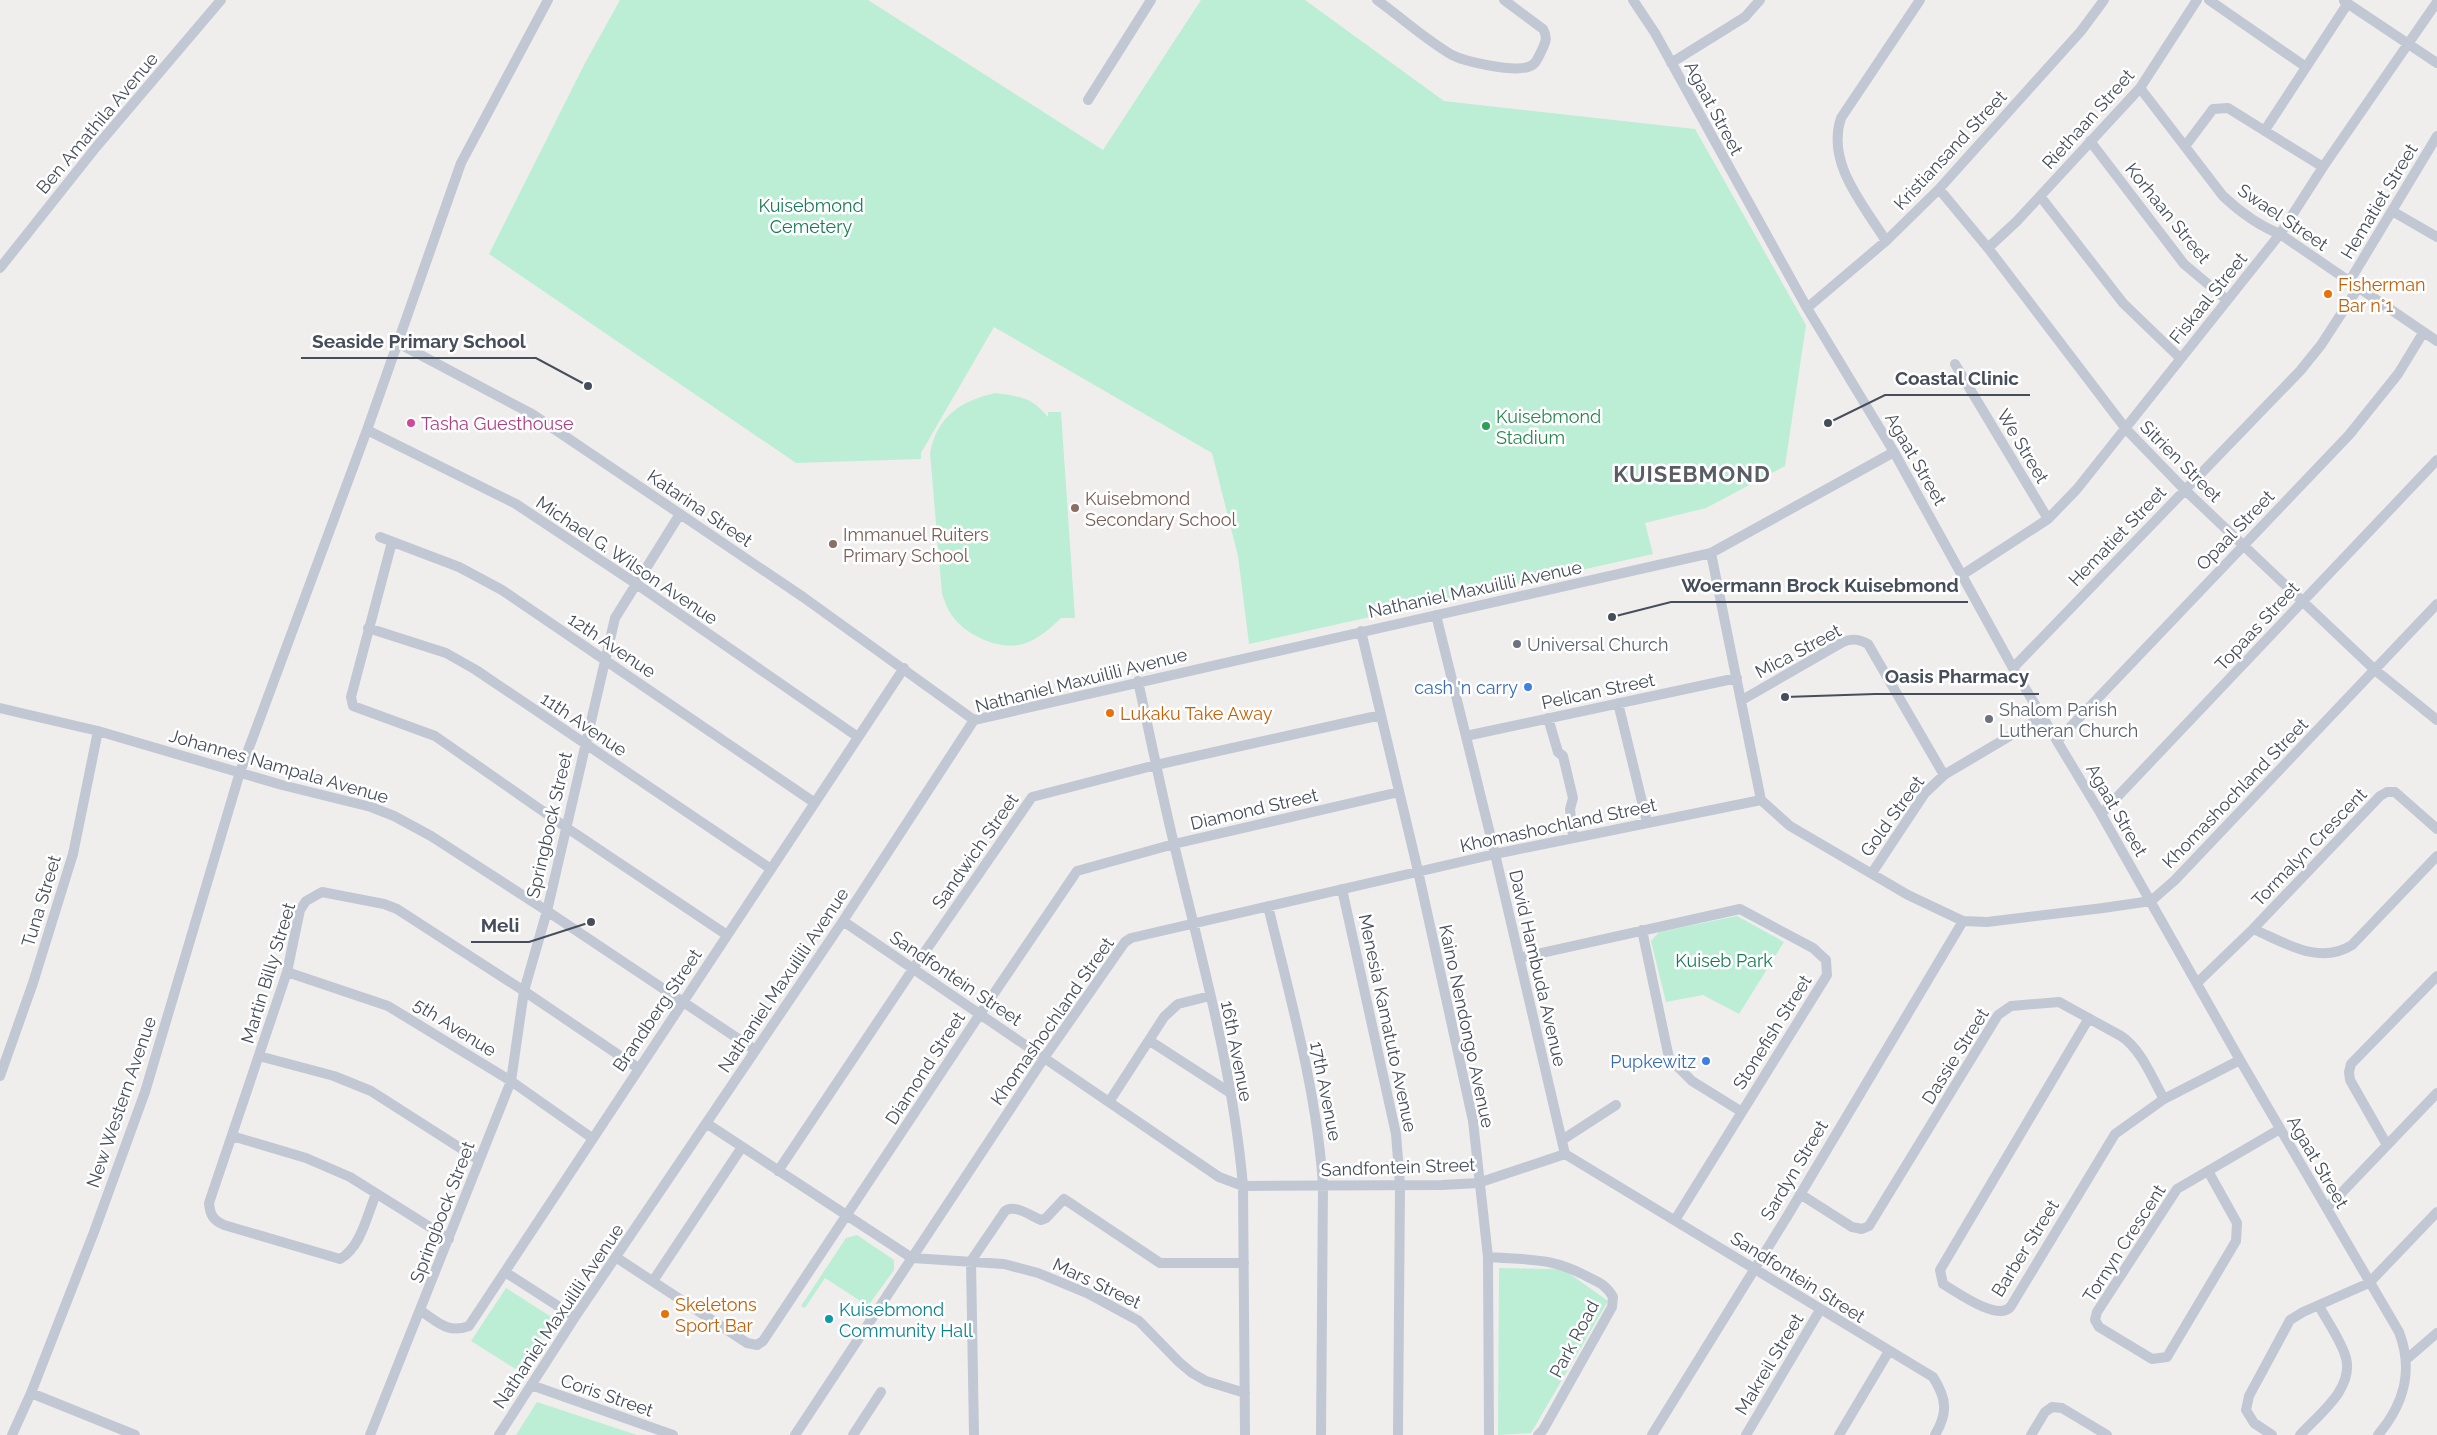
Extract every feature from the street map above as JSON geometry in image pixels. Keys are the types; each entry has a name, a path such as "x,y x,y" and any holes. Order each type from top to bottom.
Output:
{"street":[{"name":"Ben Amathila Avenue","path":"0,268 97,146 221,0"},
{"name":"New Western Avenue","path":"12,1435 31,1393 145,1092 240,772 367,430 396,342 461,163 548,0"},
{"path":"1088,100 1151,0"},
{"path":"1377,0 1453,55 1494,66 1529,67 1536,63 1547,40 1547,34 1504,0"},
{"name":"Agaat Street","path":"1633,0 1671,63 1807,308 1894,452 2013,668 2058,740 2151,900 2240,1060 2399,1332 2408,1358 2402,1392 2395,1410 2378,1435"},
{"path":"1671,63 1745,17 1760,0"},
{"path":"1886,241 1838,157 1837,130 1841,118 1920,0"},
{"name":"Kristiansand Street","path":"1807,308 1886,241 1939,189 2081,31 2104,0"},
{"name":"Riethaan Street","path":"1988,248 2040,196 2140,88 2197,0"},
{"path":"2209,0 2306,67"},
{"path":"2266,130 2346,2 2409,42 2437,63"},
{"name":"Fiskaal Street","path":"1962,575 2048,519 2063,504 2126,429 2180,358 2280,234 2322,167 2437,2"},
{"name":"Swael Street","path":"2140,88 2186,145 2223,196 2261,227 2280,234 2437,341"},
{"path":"2186,145 2213,110 2220,107 2228,108 2266,130 2322,167"},
{"name":"Hematiet Street","path":"2349,282 2437,136"},
{"name":"Korhaan Street","path":"2090,140 2184,264 2227,300"},
{"name":"Sitrien Street","path":"1939,189 1988,248 2126,429 2185,490 2243,546 2304,600 2375,670 2437,720"},
{"path":"2040,196 2123,303 2180,358"},
{"path":"2392,212 2437,237"},
{"name":"Hematiet Street","path":"2013,668 2300,371 2321,345 2358,288"},
{"name":"Opaal Street","path":"2058,740 2349,435 2398,374 2423,333"},
{"name":"Katarina Street","path":"396,342 532,414 803,597 974,720"},
{"name":"We Street","path":"1955,364 2048,519"},
{"name":"Michael G. Wilson Avenue","path":"367,430 516,504 635,583 858,737"},
{"name":"Nathaniel Maxuilili Avenue","path":"499,1435 754,1050 843,921 974,720 1138,681 1711,553 1894,452"},
{"name":"Topaas Street","path":"2101,814 2437,460"},
{"name":"Springbock Street","path":"370,1435 421,1312 511,1081 524,991 547,911 584,743 615,618 635,583 680,514"},
{"name":"12th Avenue","path":"380,537 459,567 502,590 815,803"},
{"path":"392,542 351,697 353,706 435,736 566,828 726,935"},
{"path":"1711,553 1761,800 1790,826 1937,910 1963,921 1987,922 2103,908 2151,900"},
{"name":"Khomashochland Street","path":"2151,900 2175,880 2437,604"},
{"name":"David Hambuda Avenue","path":"1436,615 1495,854 1564,1154"},
{"name":"11th Avenue","path":"368,628 446,653 476,670 772,869"},
{"name":"Kaino Nendongo Avenue","path":"1361,631 1418,871 1473,1121 1478,1183 1488,1257 1489,1435"},
{"name":"Mica Street","path":"1742,700 1843,642 1855,638 1868,644 1944,776"},
{"name":"Brandberg Street","path":"421,1312 446,1328 458,1330 469,1326 904,668"},
{"name":"Pelican Street","path":"1466,736 1737,678"},
{"name":"16th Avenue","path":"1138,681 1174,844 1194,923 1240,1146 1243,1186 1245,1435"},
{"path":"1618,703 1647,822"},
{"name":"Johannes Nampala Avenue","path":"0,708 98,732 371,807 394,816 432,836 754,1050"},
{"name":"Sandwich Street","path":"778,1171 913,969 1032,797 1156,765 1381,715"},
{"name":"Gold Street","path":"1872,873 1925,793 1944,776 2042,717"},
{"path":"1548,718 1558,752 1563,756 1573,798 1570,809 1573,837"},
{"name":"Tuna Street","path":"0,1076 33,983 73,854 98,732"},
{"name":"Diamond Street","path":"617,1258 747,1344 757,1345 763,1341 1074,874 1083,868 1174,844 1399,792"},
{"name":"Tormalyn Crescent","path":"2197,983 2253,929 2373,803 2387,792 2395,792 2437,829"},
{"name":"Khomashochland Street","path":"795,1435 1044,1058 1125,942 1138,936 1418,871 1573,837 1761,800"},
{"name":"Tormalyn Crescent","path":"2253,929 2315,954 2337,953 2352,945 2437,856"},
{"name":"Menesia Kamatuto Avenue","path":"1342,889 1396,1134 1400,1185 1398,1435"},
{"name":"Martin Billy Street","path":"376,1194 356,1245 348,1255 340,1259 224,1225 214,1221 210,1212 209,1203 287,972 300,910 306,900 322,892 397,909 638,1068"},
{"name":"17th Avenue","path":"1268,906 1312,1099 1321,1149 1323,1186 1322,1435"},
{"name":"Stonefish Street","path":"1519,958 1740,909 1814,948 1826,960 1826,975 1676,1220"},
{"name":"Sandfontein Street","path":"843,921 1218,1177 1243,1186 1478,1183 1564,1154 1933,1377 1940,1387 1944,1398 1944,1420 1935,1435"},
{"name":"Sardyn Street","path":"1652,1435 1800,1194 1963,921"},
{"path":"1642,930 1669,1058 1692,1081 1742,1112"},
{"name":"5th Avenue","path":"287,972 388,1006 511,1081 592,1138"},
{"path":"2388,1145 2350,1080 2351,1064 2437,976"},
{"path":"1109,1102 1164,1017 1178,1004 1210,996"},
{"name":"Dassie Street","path":"1800,1194 1852,1227 1862,1228 1869,1226 1998,1015 2011,1006 2059,1002 2130,1042 2164,1099"},
{"name":"Barber Street","path":"2088,1018 1942,1267 1940,1274 1943,1284 1993,1312 1998,1313 2008,1310 2110,1140 2122,1128 2164,1099 2240,1060"},
{"path":"1150,1041 1229,1092"},
{"path":"260,1056 334,1076 371,1092 479,1160"},
{"path":"2327,1208 2437,1093"},
{"path":"1562,1140 1616,1105"},
{"path":"706,1123 912,1258"},
{"name":"Tornyn Crescent","path":"2208,1171 2238,1222 2236,1241 2166,1357 2152,1359 2098,1327 2095,1320 2097,1312 2172,1195 2191,1179 2280,1129"},
{"path":"232,1136 306,1158 350,1177 449,1238"},
{"path":"653,1281 742,1147"},
{"path":"974,1435 971,1261 1005,1211 1009,1208 1041,1220 1046,1218 1064,1199 1160,1263 1244,1263"},
{"path":"2272,1435 2254,1422 2246,1410 2249,1396 2290,1320 2369,1283 2437,1212"},
{"name":"Park Road","path":"1488,1257 1552,1261 1569,1266 1608,1287 1614,1297 1612,1307 1543,1430 1538,1435"},
{"name":"Mars Street","path":"912,1258 1004,1264 1038,1273 1089,1294 1140,1321 1179,1362 1206,1382 1245,1393"},
{"path":"505,1272 576,1317"},
{"path":"2300,1435 2341,1389 2346,1374 2346,1358 2319,1306"},
{"name":"Makreil Street","path":"1746,1435 1820,1310"},
{"path":"2408,1358 2437,1333"},
{"path":"1839,1435 1889,1351"},
{"name":"Coris Street","path":"531,1385 670,1435"},
{"path":"853,1435 881,1392"},
{"path":"31,1393 135,1435"},
{"path":"2031,1435 2045,1412 2052,1407 2062,1408 2107,1435"}],"green space":[{"name":"Kuisebmond Cemetery","path":"620,0 868,0 1103,150 1201,0 1305,0 1444,101 1695,129 1806,325 1785,466 1706,508 1645,523 1653,554 1249,644 1238,556 1212,453 994,327 921,453 921,459 796,463 489,254 585,63"},
{"path":"996,393 1025,399 1036,405 1048,417 1048,412 1061,412 1075,618 1061,618 1034,639 1013,646 992,643 981,639 963,627 947,607 942,594 930,453 938,429 953,412 972,400"},
{"name":"Kuiseb Park","path":"1737,916 1784,942 1739,1014 1703,995 1666,1002 1651,941 1659,932"},
{"path":"857,1235 894,1260 894,1270 868,1306 825,1278 805,1308 801,1306 846,1238"},
{"path":"1499,1268 1563,1269 1608,1301 1531,1433 1498,1435"},
{"path":"506,1288 553,1318 519,1371 471,1341"},
{"path":"537,1402 637,1435 516,1435"}],"place":[{"name":"Fisherman Bar n°1","path":"2328,294"},
{"name":"Seaside Primary School","path":"588,386"},
{"name":"Tasha Guesthouse","path":"411,423"},
{"name":"Coastal Clinic","path":"1828,423"},
{"name":"Kuisebmond Stadium","path":"1486,426"},
{"name":"Kuisebmond Secondary School","path":"1075,508"},
{"name":"Immanuel Ruiters Primary School","path":"833,544"},
{"name":"Woermann Brock Kuisebmond","path":"1612,617"},
{"name":"Universal Church","path":"1517,644"},
{"name":"cash 'n carry","path":"1528,687"},
{"name":"Oasis Pharmacy","path":"1785,697"},
{"name":"Lukaku Take Away","path":"1110,713"},
{"name":"Shalom Parish Lutheran Church","path":"1989,719"},
{"name":"Meli","path":"591,922"},
{"name":"Pupkewitz","path":"1706,1061"},
{"name":"Skeletons Sport Bar","path":"665,1314"},
{"name":"Kuisebmond Community Hall","path":"829,1319"}],"district":[{"name":"KUISEBMOND","path":"1692,474"}]}
